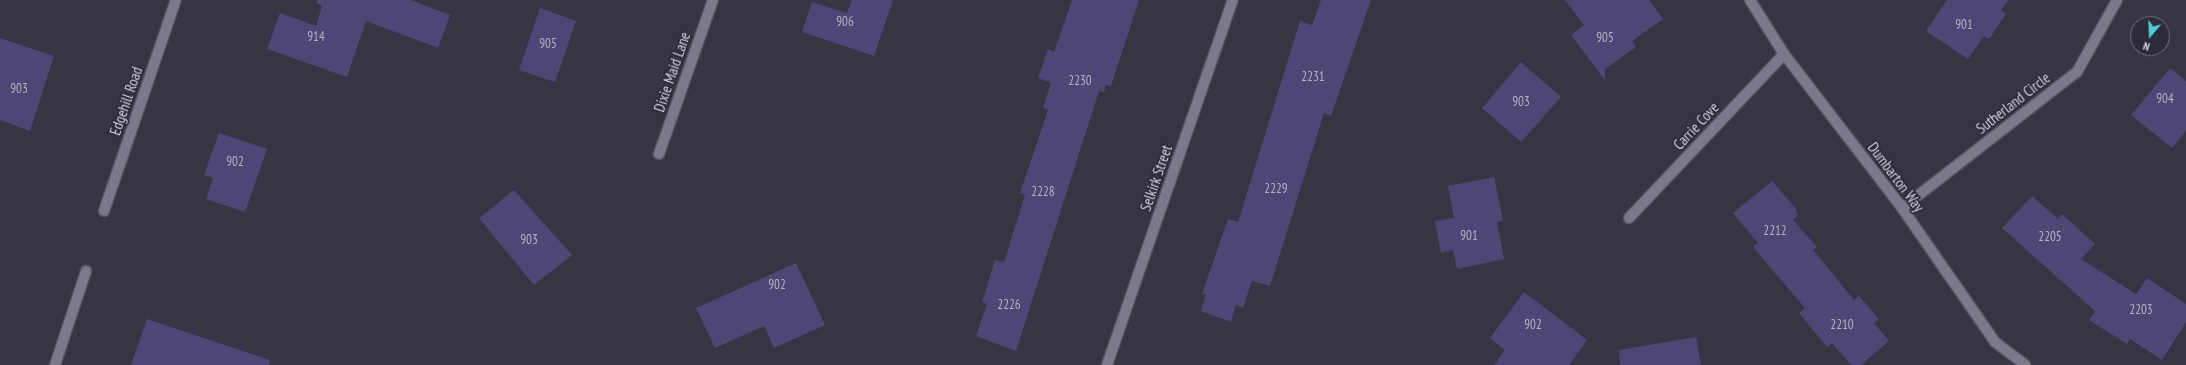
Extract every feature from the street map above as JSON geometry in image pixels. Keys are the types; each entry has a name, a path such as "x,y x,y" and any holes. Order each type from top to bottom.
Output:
{"street":[{"name":"Edgehill Road","path":"104,211 176,0"},
{"name":"Dixie Maid Lane","path":"659,154 713,0"},
{"name":"Selkirk Street","path":"1107,365 1233,0"},
{"name":"Dumbarton Way","path":"1750,0 1784,54 1902,208 1995,342 2025,365"},
{"name":"Sutherland Circle","path":"1902,208 2077,72 2117,0"},
{"name":"Carrie Cove","path":"1629,218 1784,54"},
{"path":"55,365 86,271"}],"building":[{"path":"317,0 411,0 450,15 438,48 366,21 347,77 267,49 280,13 316,26 322,6 317,3"},
{"path":"852,0 893,0 874,56 802,32 812,2 847,13"},
{"path":"1072,0 1139,0 1111,86 1106,85 1104,92 1099,91 1016,351 976,336 987,304 982,302 995,260 1004,262 1025,195 1020,193 1048,110 1043,108 1051,83 1038,78 1048,49 1054,52"},
{"path":"1321,0 1371,0 1331,116 1324,113 1270,286 1252,281 1243,308 1236,305 1231,322 1201,311 1206,295 1202,294 1228,219 1238,222 1300,21 1312,25"},
{"path":"1565,0 1649,0 1663,19 1632,41 1636,47 1605,69 1605,80 1571,35 1584,25"},
{"path":"1947,0 2008,0 2001,10 2006,14 1989,39 1984,36 1968,59 1926,31"},
{"path":"540,8 576,21 555,82 519,70"},
{"path":"0,38 54,56 30,131 0,120"},
{"path":"1521,62 1561,97 1521,142 1482,108"},
{"path":"2170,68 2186,81 2186,131 2172,148 2131,115"},
{"path":"219,133 267,149 245,212 206,199 213,178 204,175"},
{"path":"1494,177 1503,221 1497,222 1504,259 1457,269 1453,250 1441,253 1435,221 1454,218 1448,186"},
{"path":"1772,181 1796,209 1798,215 1793,220 1817,247 1813,250 1854,300 1859,296 1879,319 1874,323 1889,341 1861,365 1851,365 1832,343 1827,347 1799,313 1805,308 1753,247 1758,243 1733,213"},
{"path":"514,190 572,255 534,285 479,218"},
{"path":"2032,196 2058,219 2062,214 2095,244 2081,259 2136,294 2147,278 2186,304 2186,322 2162,360 2130,339 2127,344 2089,320 2095,311 2002,228"},
{"path":"796,263 825,325 774,348 764,326 715,348 696,308"},
{"path":"1524,292 1587,340 1569,365 1494,365 1505,350 1490,338"},
{"path":"147,319 270,360 269,365 131,365"},
{"path":"1696,337 1701,365 1620,365 1619,350"}]}
